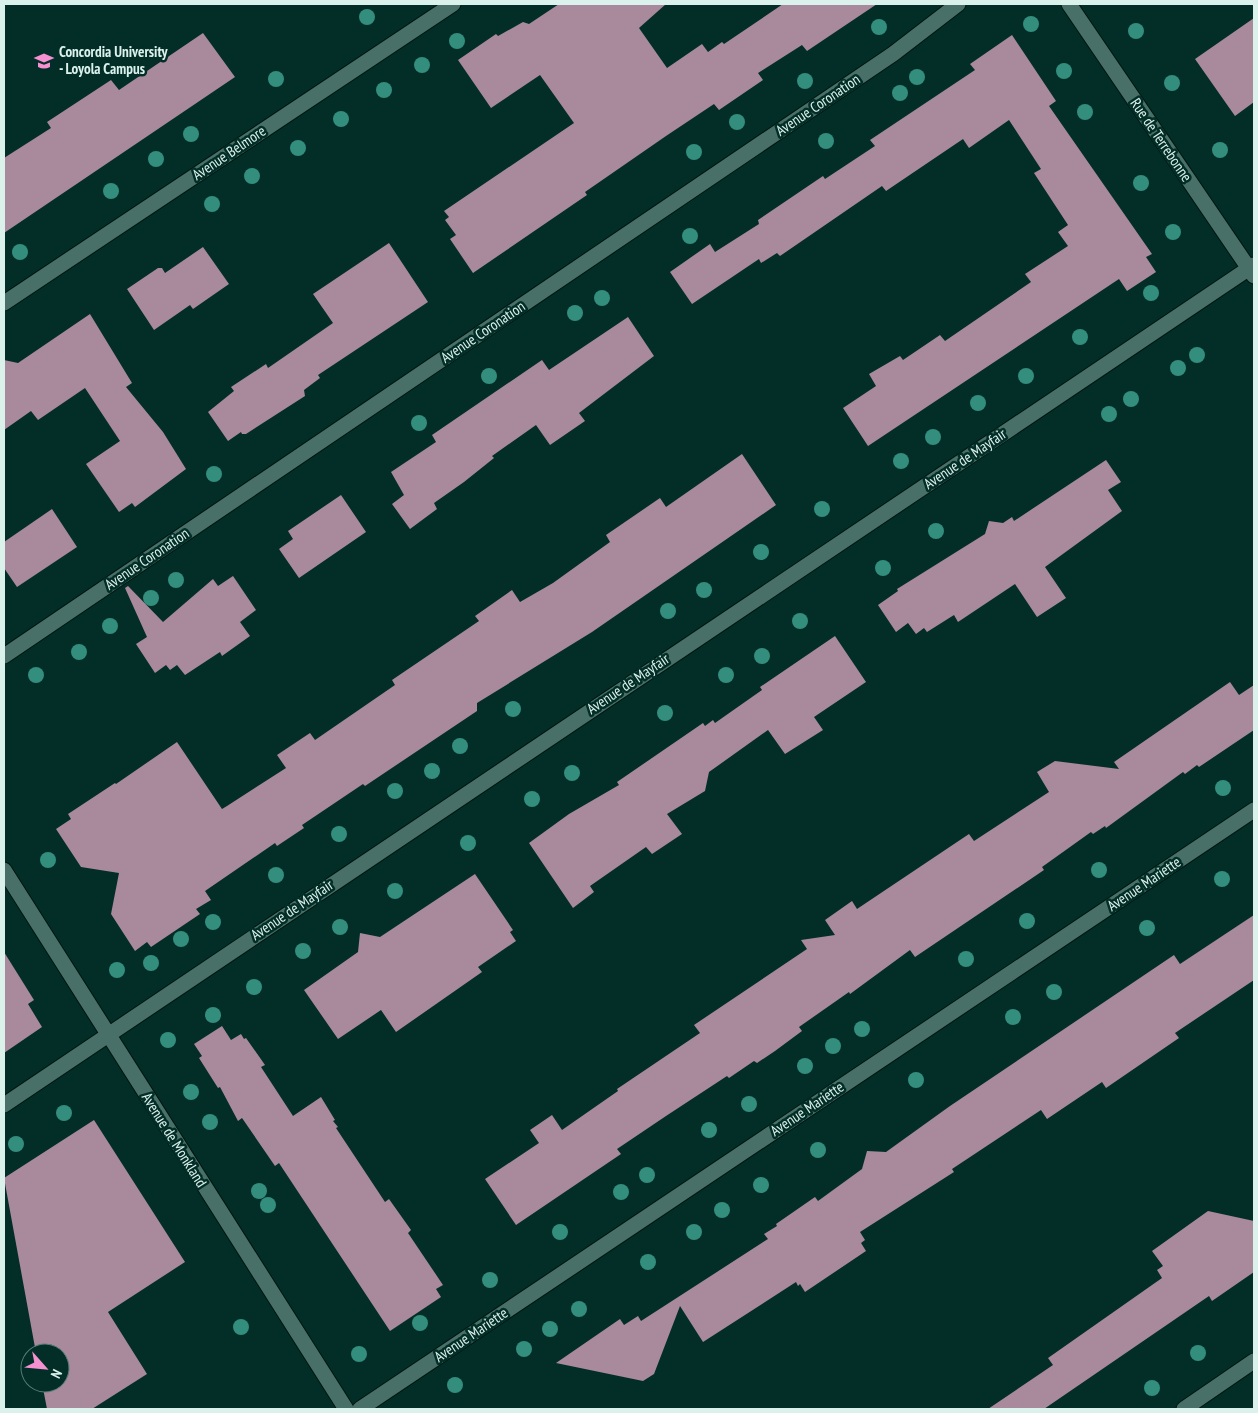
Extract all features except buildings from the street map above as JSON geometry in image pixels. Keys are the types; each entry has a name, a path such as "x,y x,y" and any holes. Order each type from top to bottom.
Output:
{"street":[{"name":"Avenue Belmore","path":"4,303 453,4"},
{"name":"Avenue Coronation","path":"4,656 893,54 958,4"},
{"name":"Rue de Terrebonne","path":"1068,4 1252,270"},
{"name":"Avenue de Mayfair","path":"4,1105 107,1034 1252,270"},
{"name":"Avenue Mariette","path":"360,1409 1254,810"},
{"name":"Avenue de Monkland","path":"4,870 346,1409"},
{"path":"1184,1409 1254,1361"}],"place":[{"name":"Concordia University - Loyola Campus","path":"44,61"}]}
